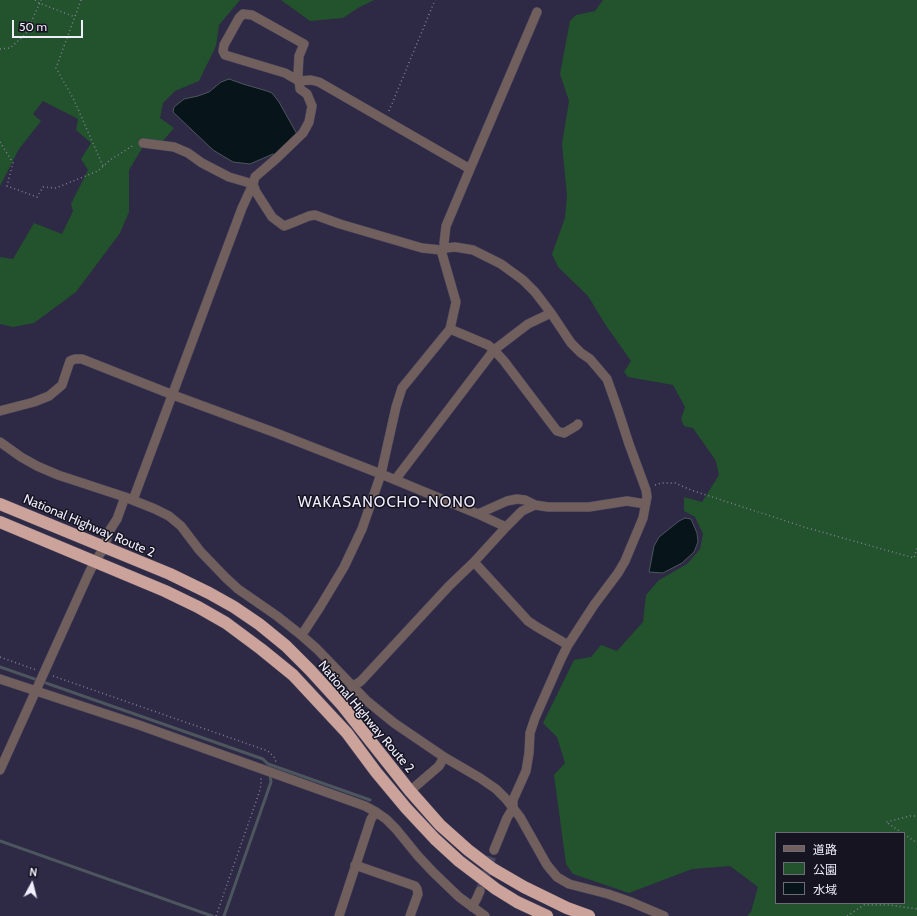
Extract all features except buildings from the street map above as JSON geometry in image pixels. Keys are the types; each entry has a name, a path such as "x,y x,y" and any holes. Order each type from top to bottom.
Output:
{"highway":[{"name":"National Highway Route 2","path":"0,504 170,574 234,607 264,628 286,646 342,705 410,791 440,825 468,850 494,869 524,887 568,908 589,916"},
{"name":"National Highway Route 2","path":"0,522 165,591 198,607 226,624 261,649 293,675 326,711 346,733 406,808 435,839 459,861 496,889 517,902 547,916"}],"street":[{"path":"301,635 317,612 344,567 362,529 381,474 396,407 402,388 450,329 456,302 444,249 446,226 537,12"},
{"path":"0,770 95,561 105,547 108,533 129,498 173,395 242,208 254,184 255,177 303,133 310,122 312,106 307,94 300,89 299,81 298,75 299,56 304,44 252,15 243,14 239,18 224,45 223,51 225,55 285,73 299,81 311,80 319,82 470,169"},
{"path":"143,143 174,148 188,153 202,163 229,177 254,184"},
{"path":"254,184 256,192 272,217 284,226 315,215 340,224 422,248 444,249 455,247 473,250 501,264 523,280 535,292 571,343 581,353 590,359 607,379 646,490 647,497 643,518 625,561 594,605 568,645 561,659 530,733 526,771 513,800 513,808 507,818 494,850"},
{"path":"395,480 494,350 528,324 551,313"},
{"path":"450,329 488,345 494,350 557,431 564,433 578,424"},
{"path":"0,411 34,402 48,396 62,385 70,361 82,359 381,474 506,527"},
{"path":"0,442 37,466 58,475 129,498 170,516 181,526 200,551 234,586 301,635 330,662 352,687 367,701 394,723 444,757 496,789 520,817 547,865 557,877 569,884 608,894 664,916"},
{"path":"478,514 507,501 517,499 525,500 535,506"},
{"path":"352,687 361,681 449,586 522,511 535,506 590,507 626,501 645,504"},
{"path":"474,562 528,621 537,628 568,645"},
{"path":"0,679 37,689 365,806 386,818 432,872 459,897 485,916"},
{"path":"410,791 438,766 444,757"},
{"path":"339,916 371,819 376,812"},
{"path":"355,864 415,886 418,894 410,916"},
{"path":"472,907 478,898 480,891"}],"path":[{"path":"35,0 75,17"},
{"path":"0,49 10,48 26,34 41,0"},
{"path":"81,0 56,68 74,100 103,166"},
{"path":"385,120 435,0"},
{"path":"0,142 13,163 7,186 37,197 43,187 56,188 98,171 110,160 137,143 143,143"},
{"path":"646,490 661,483 675,483 691,490 804,527 914,558 917,548"},
{"path":"0,658 268,751 278,764"},
{"path":"216,916 266,770"},
{"path":"900,832 886,822 910,816 917,816"},
{"path":"905,835 917,843"},
{"path":"847,916 864,905 890,905 917,909"}],"green space":[{"path":"0,0 240,0 219,25 216,46 199,81 175,91 163,103 160,118 174,128 162,142 147,140 129,170 129,212 120,233 76,292 34,323 13,327 0,324 0,257 13,259 34,223 62,234 73,211 71,204 88,170 81,159 91,143 76,130 78,119 43,101 33,114 41,121 19,149 0,186"},
{"path":"281,0 374,0 343,18 310,21"},
{"path":"603,0 917,0 917,916 747,916 751,912 758,887 730,866 692,869 629,893 573,874 566,864 554,775 565,763 557,737 543,723 574,660 591,657 601,645 617,651 643,622 646,595 659,580 687,564 700,549 703,534 695,517 684,511 684,497 702,502 719,475 716,461 693,428 684,426 681,419 685,407 673,385 628,377 624,372 631,361 605,324 588,296 558,267 552,254 565,218 567,196 562,144 569,101 560,74 570,21 576,15 595,11"}],"water":[{"path":"229,79 272,93 279,102 297,134 276,155 273,154 250,164 233,162 213,150 173,112 174,107 184,99 209,92 221,82"},
{"path":"685,518 691,519 697,533 698,542 694,552 682,563 663,573 649,572 654,546 659,537"}],"waterway":[{"path":"0,667 263,759 268,764 370,800"},
{"path":"224,916 271,782 270,774"},
{"path":"0,841 212,916"}],"tunnel":[{"path":"480,891 494,850"}],"district":[{"name":"WAKASANOCHO-NONO","path":"387,503"}]}
